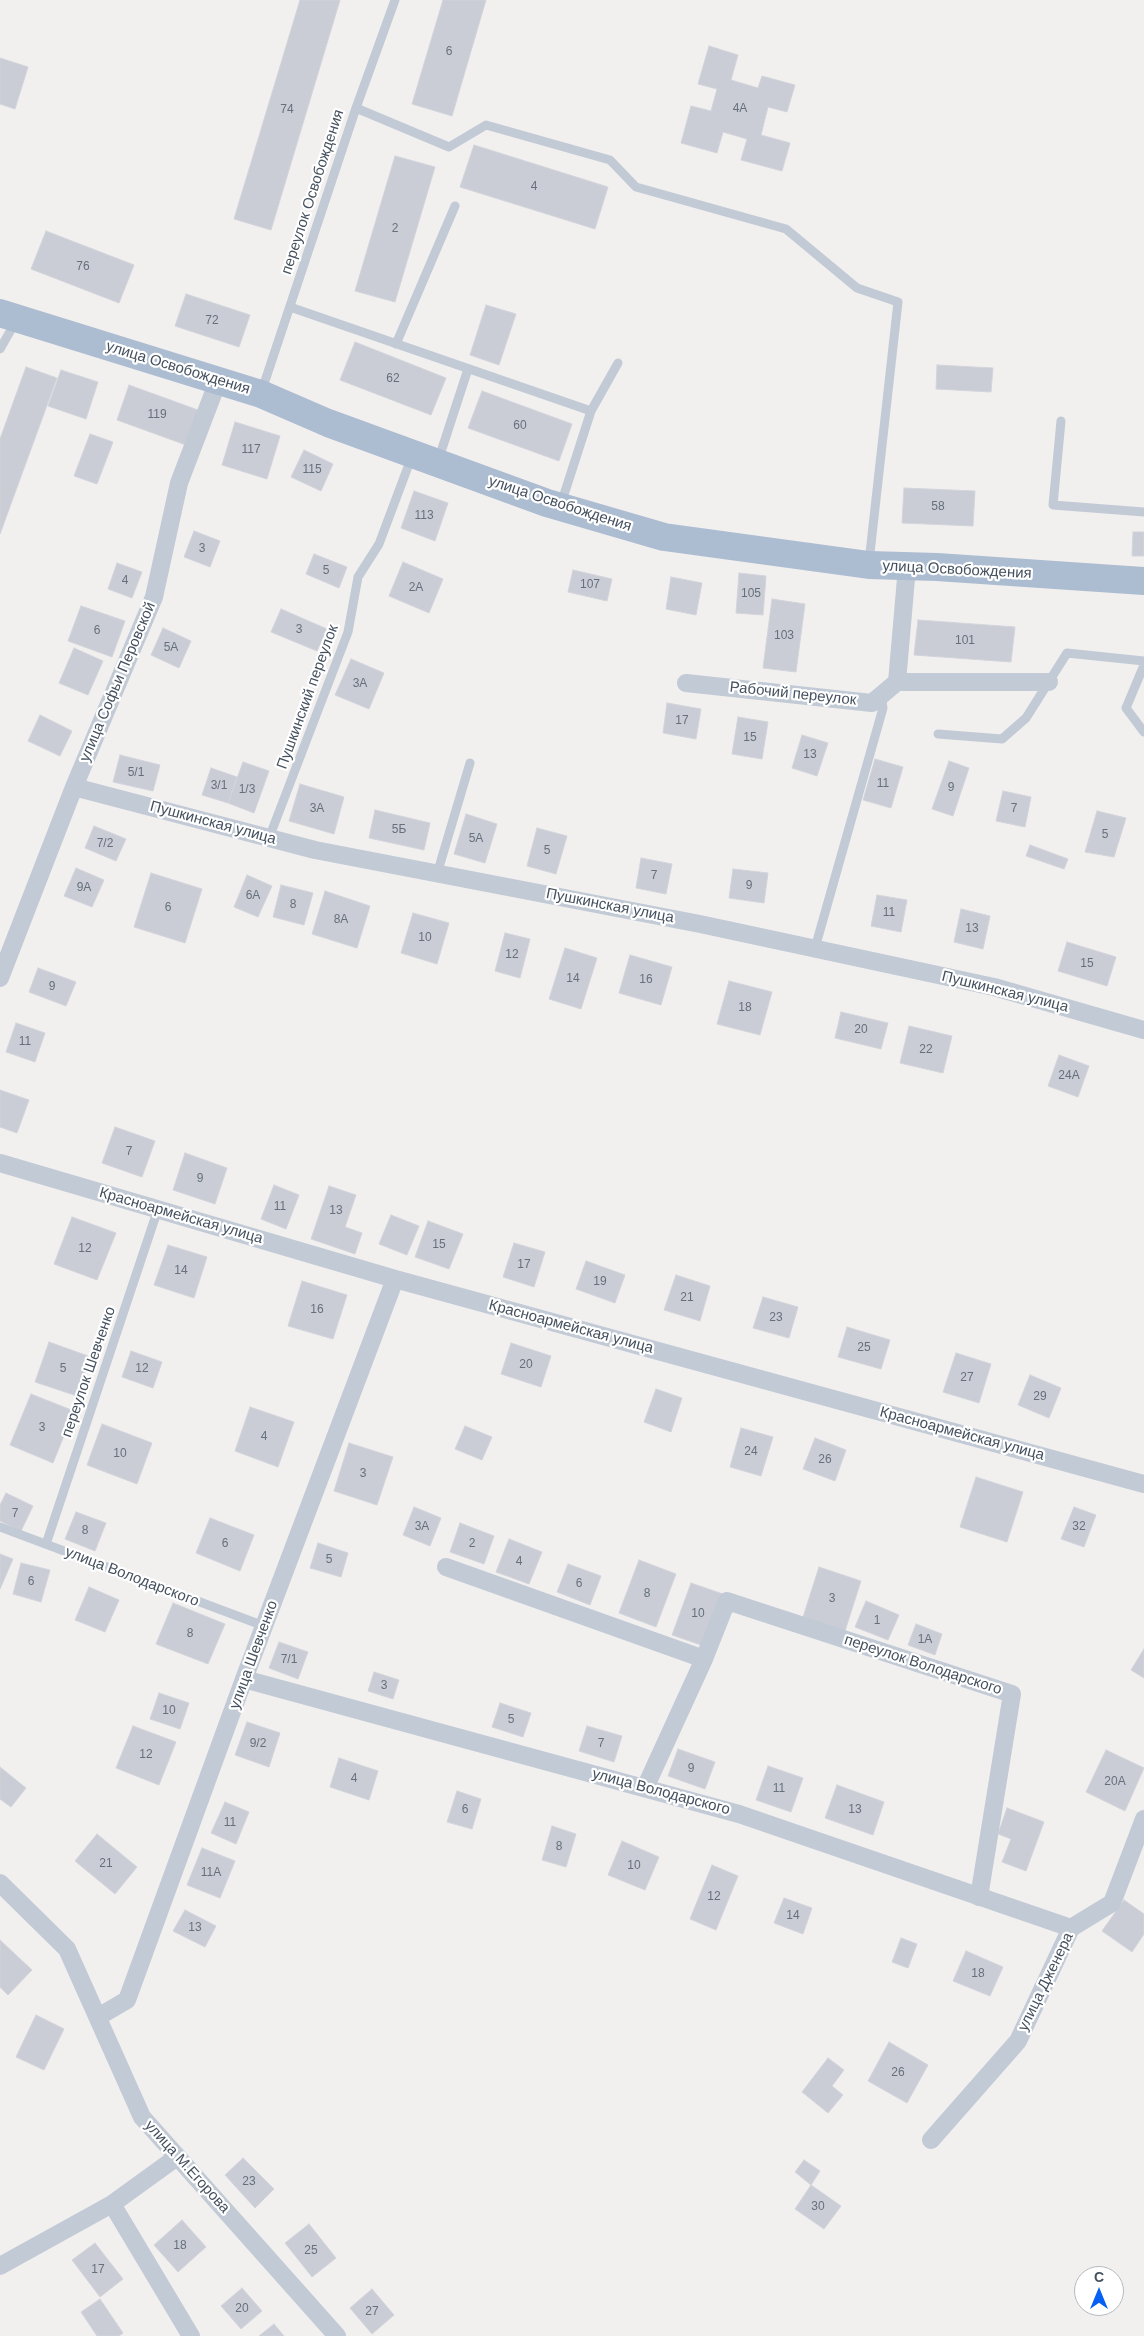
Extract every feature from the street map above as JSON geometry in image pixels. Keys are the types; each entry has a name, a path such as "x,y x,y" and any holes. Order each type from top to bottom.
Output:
{"main road":[{"name":"улица Освобождения","path":"9,315 261,394 328,423 560,507 664,537 869,565 1144,581"}],"street":[{"name":"улица Софьи Перовской","path":"0,978 74,787 154,597 179,483 218,381"},
{"path":"907,567 897,682 1049,682"},
{"name":"Рабочий переулок","path":"686,683 872,703 897,682"},
{"name":"Пушкинская улица","path":"74,787 315,850 700,924 994,987 1144,1030"},
{"name":"Красноармейская улица","path":"0,1163 395,1279 1144,1484"},
{"name":"улица Шевченко","path":"98,2017 127,2000 244,1679 395,1279"},
{"path":"446,1567 704,1659"},
{"name":"переулок Володарского","path":"645,1788 704,1659 727,1602 1012,1694 979,1896"},
{"name":"улица Володарского","path":"244,1679 740,1814 1071,1928"},
{"name":"улица Дженера","path":"931,2140 1018,2042 1071,1928 1112,1903 1144,1819"},
{"name":"улица М.Егорова","path":"0,1883 68,1949 142,2117 337,2336"},
{"path":"0,2266 112,2204 177,2157"},
{"path":"112,2204 192,2336"}],"lane":[{"name":"переулок Освобождения","path":"261,394 356,108 395,0"},
{"path":"356,108 449,147 486,125 610,160 636,187 786,228 857,288 898,302 869,565"},
{"path":"396,344 455,206"},
{"path":"290,307 591,411"},
{"path":"0,349 9,315"},
{"path":"560,507 591,411 618,363"},
{"name":"Пушкинский переулок","path":"269,838 348,632 358,577 379,544 425,458 468,369"},
{"path":"1062,421 1053,506 1144,512"},
{"path":"938,734 1002,739 1026,718 1067,653 1144,663 1126,708 1144,732"},
{"path":"815,948 883,708 881,695"},
{"path":"437,874 470,763"},
{"name":"переулок Шевченко","path":"46,1544 158,1209"},
{"name":"улица Володарского","path":"0,1527 264,1626"}],"building":[{"path":"300,0 340,0 271,230 234,219"},
{"path":"443,0 486,0 452,116 412,104"},
{"path":"709,46 738,55 731,80 758,88 762,76 795,85 787,112 768,107 761,135 790,143 782,171 741,160 747,139 723,132 717,153 681,143 691,106 711,111 717,89 698,84"},
{"path":"0,58 28,67 15,109 0,104"},
{"path":"474,145 608,187 595,229 460,187"},
{"path":"395,156 435,167 395,302 355,291"},
{"path":"46,231 134,265 119,303 31,269"},
{"path":"186,294 250,315 239,347 175,326"},
{"path":"486,305 516,314 499,365 470,355"},
{"path":"355,342 446,378 431,415 340,380"},
{"path":"937,365 993,368 991,392 936,389"},
{"path":"26,367 57,378 0,534 0,439"},
{"path":"61,370 98,382 86,419 48,406"},
{"path":"129,385 198,410 186,445 117,420"},
{"path":"482,391 572,424 559,461 468,428"},
{"path":"235,422 280,436 267,479 222,465"},
{"path":"90,434 113,442 97,484 74,476"},
{"path":"304,450 333,464 321,491 291,477"},
{"path":"904,488 975,491 973,526 902,523"},
{"path":"414,491 448,503 435,541 401,528"},
{"path":"194,531 220,541 210,567 184,557"},
{"path":"1133,532 1144,532 1144,556 1132,556"},
{"path":"314,554 347,567 339,588 306,574"},
{"path":"403,562 443,579 429,613 389,596"},
{"path":"117,563 142,572 132,598 108,589"},
{"path":"573,570 612,579 607,601 568,592"},
{"path":"739,573 766,576 763,615 736,613"},
{"path":"671,577 702,583 696,615 666,609"},
{"path":"772,599 805,604 796,672 763,668"},
{"path":"81,606 125,621 112,657 68,641"},
{"path":"281,609 327,629 317,651 271,632"},
{"path":"918,620 1015,627 1011,662 914,655"},
{"path":"163,628 191,641 179,668 151,655"},
{"path":"74,648 103,661 88,695 59,683"},
{"path":"351,659 384,673 369,709 335,695"},
{"path":"667,703 701,709 696,739 663,733"},
{"path":"40,715 72,731 60,756 28,741"},
{"path":"738,717 768,722 762,759 732,754"},
{"path":"802,735 828,743 817,776 792,768"},
{"path":"120,755 160,765 153,791 113,782"},
{"path":"875,759 903,767 891,808 863,800"},
{"path":"949,761 969,768 953,816 932,809"},
{"path":"243,762 269,771 254,813 228,803"},
{"path":"211,768 237,777 228,803 202,795"},
{"path":"300,784 344,797 334,834 289,821"},
{"path":"1003,791 1031,797 1025,827 996,821"},
{"path":"375,810 430,823 424,850 369,838"},
{"path":"1097,811 1126,818 1114,857 1085,852"},
{"path":"466,814 497,824 485,863 454,854"},
{"path":"94,826 126,839 116,861 85,848"},
{"path":"537,828 567,836 556,874 527,866"},
{"path":"1030,845 1068,859 1064,869 1026,856"},
{"path":"641,858 672,864 666,894 636,888"},
{"path":"76,868 104,880 92,907 64,896"},
{"path":"733,869 768,873 764,903 729,898"},
{"path":"151,873 202,889 185,943 134,927"},
{"path":"247,875 272,886 258,917 234,907"},
{"path":"281,885 313,893 304,925 273,917"},
{"path":"325,891 370,906 357,948 312,934"},
{"path":"877,895 907,900 901,932 871,926"},
{"path":"961,909 990,916 983,949 954,942"},
{"path":"413,913 449,923 437,964 401,953"},
{"path":"505,933 530,939 520,978 495,971"},
{"path":"1067,942 1116,957 1107,986 1058,971"},
{"path":"565,948 597,958 581,1009 549,999"},
{"path":"630,955 672,967 661,1005 619,993"},
{"path":"38,968 76,982 66,1006 29,992"},
{"path":"729,981 772,992 760,1035 717,1024"},
{"path":"841,1012 888,1023 881,1049 835,1038"},
{"path":"16,1023 45,1033 35,1062 6,1052"},
{"path":"909,1026 952,1036 943,1073 900,1063"},
{"path":"1059,1055 1089,1066 1078,1097 1048,1086"},
{"path":"0,1090 29,1100 17,1133 0,1127"},
{"path":"115,1127 155,1141 142,1177 102,1163"},
{"path":"185,1153 227,1168 215,1204 173,1190"},
{"path":"274,1185 299,1195 286,1229 261,1219"},
{"path":"329,1186 356,1195 345,1227 362,1233 355,1254 311,1239"},
{"path":"391,1215 419,1226 407,1255 379,1244"},
{"path":"72,1217 116,1233 97,1280 54,1264"},
{"path":"428,1221 463,1234 449,1269 415,1257"},
{"path":"514,1243 545,1252 534,1287 503,1277"},
{"path":"168,1245 207,1257 194,1298 154,1285"},
{"path":"586,1261 625,1275 615,1303 576,1289"},
{"path":"676,1275 710,1286 700,1321 664,1310"},
{"path":"302,1281 347,1295 333,1339 288,1326"},
{"path":"763,1297 798,1307 789,1338 753,1328"},
{"path":"847,1327 890,1340 881,1369 838,1357"},
{"path":"49,1342 91,1357 77,1396 35,1382"},
{"path":"511,1343 551,1356 541,1387 501,1374"},
{"path":"131,1351 162,1362 153,1388 122,1377"},
{"path":"956,1353 991,1364 979,1403 943,1392"},
{"path":"1030,1375 1061,1388 1049,1418 1018,1405"},
{"path":"656,1389 682,1398 671,1432 644,1422"},
{"path":"31,1394 74,1411 53,1463 10,1445"},
{"path":"250,1407 294,1422 278,1467 235,1451"},
{"path":"102,1424 152,1443 137,1484 87,1465"},
{"path":"465,1426 492,1437 482,1460 455,1449"},
{"path":"741,1428 773,1437 761,1476 730,1467"},
{"path":"815,1438 846,1450 835,1481 803,1469"},
{"path":"349,1443 393,1457 377,1505 334,1491"},
{"path":"976,1477 1023,1492 1007,1542 960,1527"},
{"path":"6,1493 33,1506 21,1531 0,1521 0,1505"},
{"path":"414,1507 441,1518 430,1546 403,1535"},
{"path":"1074,1507 1096,1515 1084,1547 1061,1539"},
{"path":"76,1512 106,1523 95,1551 65,1539"},
{"path":"210,1518 254,1535 240,1571 196,1553"},
{"path":"460,1523 494,1536 484,1564 450,1552"},
{"path":"509,1539 542,1552 529,1584 496,1572"},
{"path":"318,1543 348,1553 341,1577 310,1568"},
{"path":"0,1554 13,1559 0,1589"},
{"path":"639,1560 676,1574 656,1627 619,1613"},
{"path":"21,1563 50,1570 41,1602 13,1594"},
{"path":"568,1564 601,1576 590,1605 557,1592"},
{"path":"819,1567 861,1581 845,1631 803,1617"},
{"path":"691,1583 723,1594 704,1646 672,1635"},
{"path":"89,1587 119,1600 105,1632 75,1620"},
{"path":"866,1601 899,1615 888,1640 855,1627"},
{"path":"173,1603 225,1624 208,1664 156,1644"},
{"path":"916,1624 942,1634 935,1655 908,1645"},
{"path":"279,1642 308,1652 298,1679 269,1668"},
{"path":"1144,1649 1144,1678 1131,1670"},
{"path":"374,1672 399,1680 393,1699 368,1691"},
{"path":"159,1693 189,1703 180,1729 150,1719"},
{"path":"500,1703 531,1713 523,1737 492,1727"},
{"path":"247,1722 280,1733 269,1767 235,1755"},
{"path":"133,1726 176,1742 159,1785 116,1768"},
{"path":"587,1726 622,1736 614,1762 579,1751"},
{"path":"678,1749 715,1762 705,1789 668,1776"},
{"path":"1106,1750 1144,1768 1125,1811 1086,1792"},
{"path":"339,1758 378,1771 369,1800 330,1787"},
{"path":"768,1766 803,1778 791,1812 756,1800"},
{"path":"0,1767 26,1788 11,1807 0,1799"},
{"path":"837,1785 884,1802 873,1835 825,1818"},
{"path":"457,1791 481,1799 472,1829 447,1822"},
{"path":"225,1802 249,1812 236,1844 211,1833"},
{"path":"1007,1808 1044,1822 1026,1871 1002,1862 1011,1839 998,1834"},
{"path":"552,1826 576,1834 566,1867 542,1860"},
{"path":"97,1834 137,1867 115,1894 75,1861"},
{"path":"622,1841 659,1857 645,1890 608,1875"},
{"path":"202,1848 235,1861 220,1898 187,1885"},
{"path":"712,1865 738,1876 716,1930 690,1919"},
{"path":"784,1898 812,1908 803,1934 774,1923"},
{"path":"1124,1900 1144,1914 1144,1934 1132,1952 1102,1931"},
{"path":"185,1910 216,1926 205,1947 173,1931"},
{"path":"901,1938 917,1944 908,1968 892,1962"},
{"path":"0,1940 32,1970 8,1995 0,1987"},
{"path":"966,1951 1003,1967 990,1996 953,1981"},
{"path":"36,2015 64,2029 44,2070 16,2057"},
{"path":"889,2042 928,2065 907,2103 868,2081"},
{"path":"828,2058 844,2070 832,2086 843,2095 828,2113 802,2092"},
{"path":"243,2158 274,2189 255,2208 225,2175"},
{"path":"804,2160 820,2171 811,2185 795,2172"},
{"path":"811,2185 841,2206 824,2229 795,2209"},
{"path":"182,2220 206,2247 178,2272 154,2245"},
{"path":"309,2224 336,2258 312,2277 285,2243"},
{"path":"95,2243 123,2279 100,2297 72,2260"},
{"path":"242,2288 262,2311 241,2329 221,2306"},
{"path":"372,2289 394,2315 372,2334 350,2308"},
{"path":"100,2299 123,2333 119,2336 97,2336 81,2312"},
{"path":"274,2324 284,2336 259,2336"}]}
